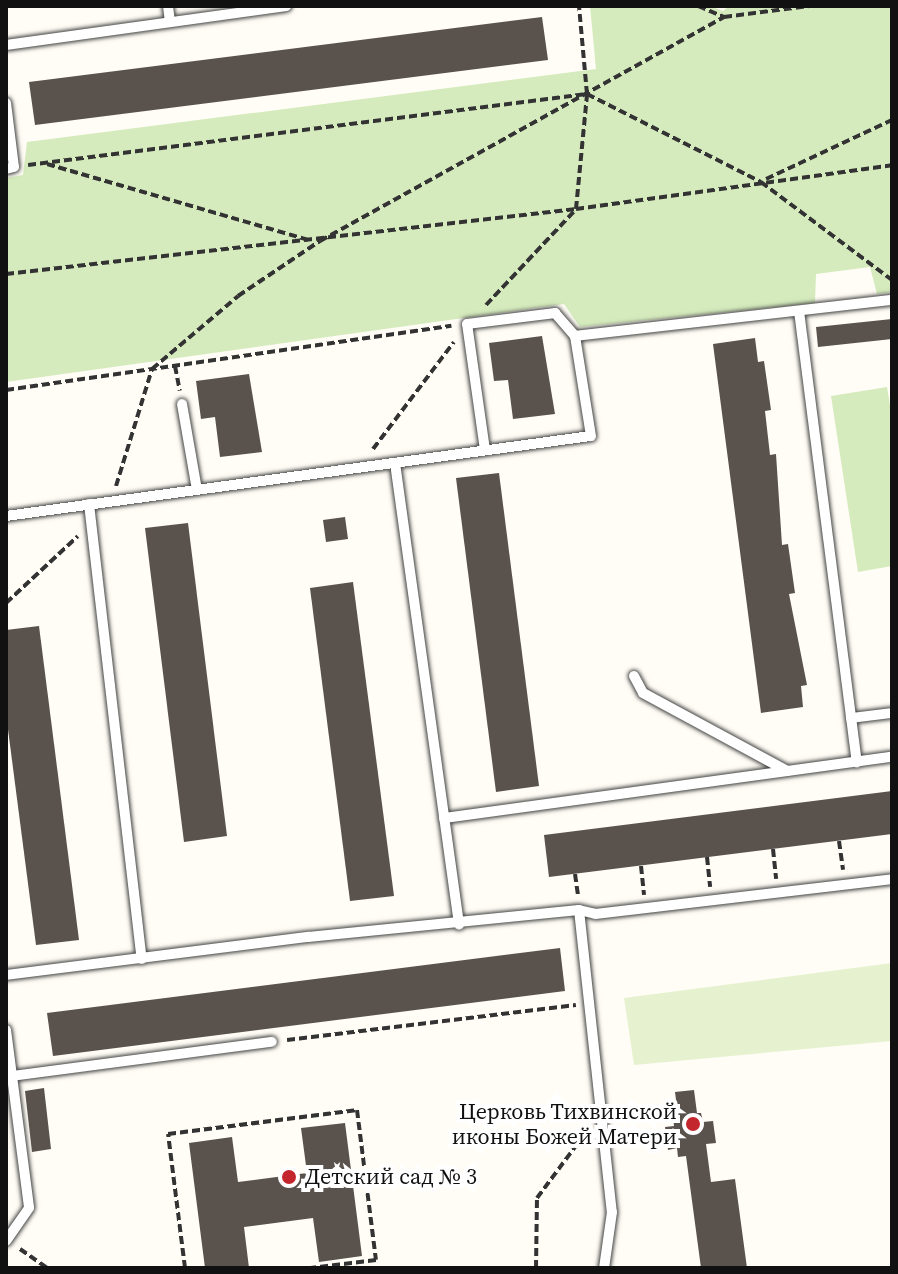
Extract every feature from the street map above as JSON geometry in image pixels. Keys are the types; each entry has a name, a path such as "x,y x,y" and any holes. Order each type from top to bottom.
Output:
{"lane":[{"path":"168,6 170,22"},
{"path":"6,45 286,6"},
{"path":"6,103 10,168"},
{"path":"575,336 892,300"},
{"path":"799,311 857,762"},
{"path":"6,516 591,436 575,336 555,313 467,324 485,450"},
{"path":"182,404 197,490"},
{"path":"395,463 459,925"},
{"path":"89,504 142,959"},
{"path":"634,676 643,693 787,771"},
{"path":"851,718 892,713"},
{"path":"444,818 892,757"},
{"path":"6,975 308,937 459,925 579,910 596,914 892,879"},
{"path":"579,910 612,1212 604,1268"},
{"path":"6,1030 29,1208 7,1241"},
{"path":"12,1076 272,1042"}],"path":[{"path":"359,467 467,324 576,209 587,94 579,6"},
{"path":"698,6 724,17"},
{"path":"111,502 152,369 238,296 320,241 724,17 809,6"},
{"path":"10,168 587,94 761,182 892,280"},
{"path":"761,182 892,120"},
{"path":"45,163 312,242"},
{"path":"6,274 312,242 892,165"},
{"path":"6,390 467,324"},
{"path":"175,366 182,404"},
{"path":"6,603 91,523"},
{"path":"839,841 844,885"},
{"path":"773,849 778,892"},
{"path":"707,857 711,900"},
{"path":"641,866 645,908"},
{"path":"272,1042 588,1004"},
{"path":"185,1268 168,1134 357,1110 376,1260 310,1268"},
{"path":"536,1268 537,1198 601,1115"},
{"path":"7,1241 47,1268"}],"green space":[{"path":"590,6 710,6 723,11 729,6 892,6 892,292 877,294 870,267 816,274 815,303 580,327 564,304 6,382 6,178 23,175 27,142 596,69"},
{"path":"887,387 892,418 892,566 858,572 831,396"},
{"path":"892,963 892,1041 634,1065 624,998"}],"building":[{"path":"542,17 548,60 35,125 29,82"},
{"path":"892,319 892,339 818,347 816,327"},
{"path":"542,336 555,414 513,419 508,380 494,381 489,343"},
{"path":"755,338 758,362 764,361 771,410 765,411 770,455 776,454 782,545 788,544 795,593 789,594 807,685 801,686 803,707 761,713 713,344"},
{"path":"249,374 262,452 220,457 215,417 201,419 196,381"},
{"path":"499,473 539,786 496,792 456,478"},
{"path":"345,517 348,539 326,542 323,520"},
{"path":"188,523 227,836 184,842 145,528"},
{"path":"353,582 394,896 350,901 310,588"},
{"path":"39,626 79,940 36,945 6,714 6,630"},
{"path":"892,791 892,834 549,877 544,835"},
{"path":"560,948 565,991 53,1056 47,1013"},
{"path":"44,1088 51,1149 32,1152 25,1091"},
{"path":"694,1090 697,1113 701,1113 703,1122 713,1121 716,1143 706,1144 711,1182 735,1179 747,1268 701,1268 686,1156 678,1157 677,1148 668,1150 665,1127 674,1126 673,1117 678,1116 675,1092"},
{"path":"345,1123 362,1256 319,1262 313,1218 244,1227 249,1268 205,1268 189,1143 232,1137 238,1182 307,1173 301,1128"}],"place":[{"name":"Церковь Тихвинской иконы Божей Матери","path":"693,1124"},
{"name":"Детский сад № 3","path":"289,1177"}]}
